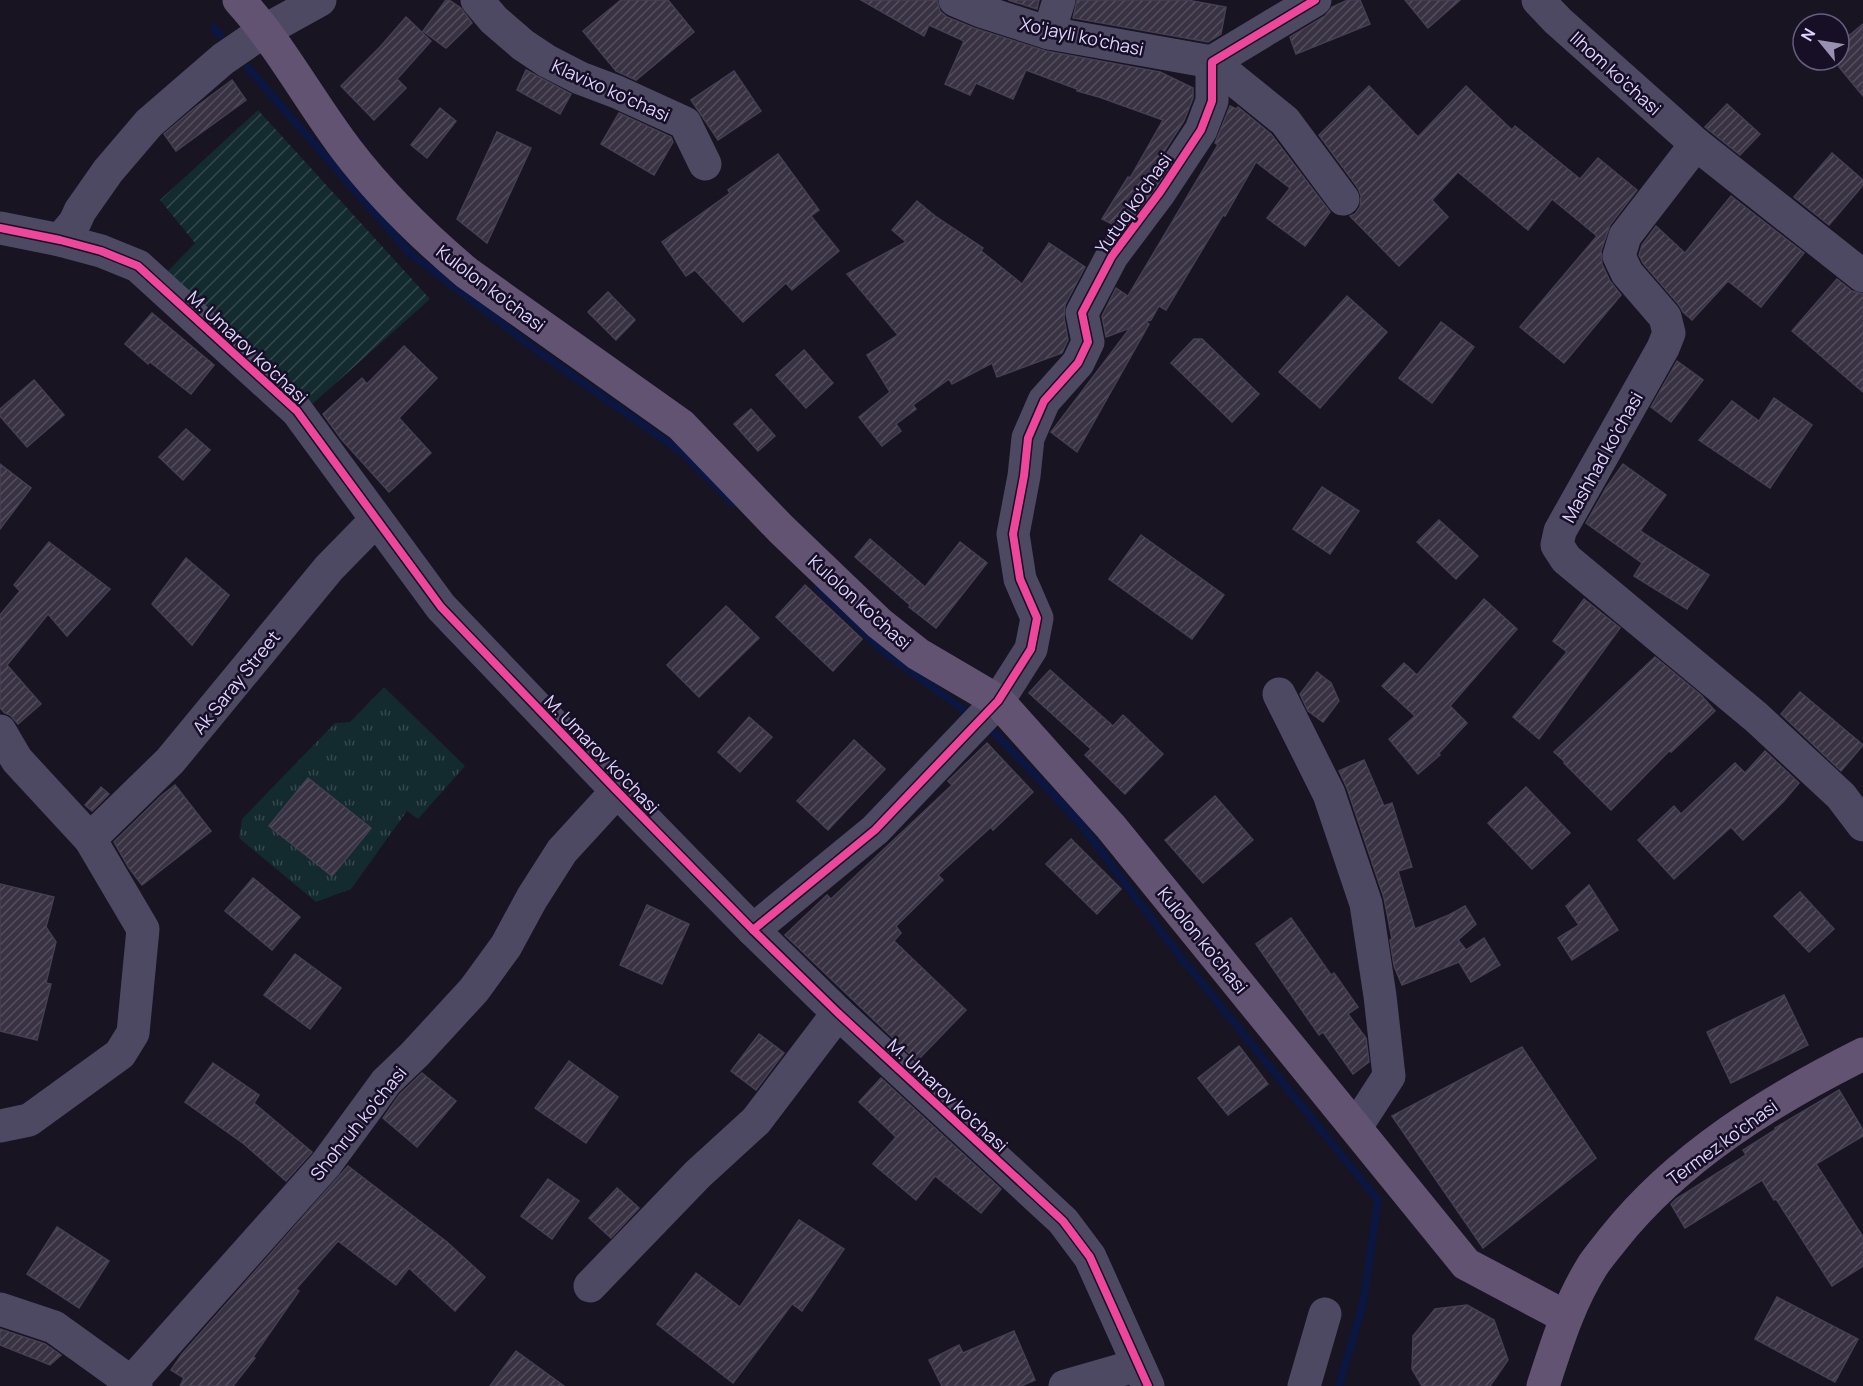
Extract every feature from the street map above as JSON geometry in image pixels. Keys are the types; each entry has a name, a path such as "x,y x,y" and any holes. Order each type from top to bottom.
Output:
{"main road":[{"name":"Kulolon ko'chasi","path":"239,0 264,31 346,149 402,214 467,273 681,425 780,529 879,623 918,654 1111,827 1466,1263 1566,1317"},
{"name":"Termez ko'chasi","path":"1543,1386 1566,1317 1594,1264 1632,1216 1674,1174 1721,1138 1771,1104 1863,1054"}],"street":[{"path":"60,240 75,222 108,171 149,123 223,59 264,31 321,0"},
{"name":"Klavixo ko'chasi","path":"477,0 494,20 523,45 547,61 580,78 617,92 684,123 705,164"},
{"name":"Xo'jayli ko'chasi","path":"955,0 1049,33 1212,62"},
{"path":"1049,33 1059,0"},
{"path":"1315,0 1212,62 1285,122 1343,199"},
{"name":"Ilhom ko'chasi","path":"1538,0 1558,21 1696,144 1863,276"},
{"name":"Yutuq ko'chasi","path":"753,930 875,830 986,715 1031,649 1036,618 1020,579 1013,534 1024,476 1028,438 1044,401 1078,363 1088,342 1083,313 1112,256 1160,192 1201,130 1212,101 1212,62"},
{"name":"Mashhad ko'chasi","path":"1696,144 1625,236 1619,256 1627,273 1665,317 1669,333 1663,348 1560,531 1557,545 1566,559 1765,725 1841,796 1863,825"},
{"name":"M. Umarov ko'chasi","path":"0,228 102,251 138,266 297,411 441,607 753,930 838,1013 1063,1221 1090,1257 1143,1375"},
{"name":"Ak Saray Street","path":"90,839 171,761 329,568 376,520"},
{"path":"1279,694 1329,794 1366,904 1389,1076 1356,1127"},
{"path":"0,731 17,760 90,839 142,929 133,1033 120,1054 29,1120 0,1126"},
{"name":"Shohruh ko'chasi","path":"131,1385 326,1164 386,1082 474,990 506,946 532,898 562,851 617,791"},
{"path":"590,1286 698,1174 756,1122 838,1013"},
{"path":"0,1310 54,1327 131,1385"},
{"path":"1304,1386 1325,1314"},
{"path":"1065,1386 1143,1375"}],"green space":[{"path":"258,110 430,299 309,407 167,272 195,243 160,200"},
{"path":"384,687 465,766 418,819 407,811 351,889 316,902 239,838 242,819 335,723 350,722"}],"building":[{"path":"446,0 461,8 472,23 446,48 423,31"},
{"path":"621,0 668,0 694,32 636,80 616,71 583,31"},
{"path":"861,0 937,0 940,11 947,17 974,28 1046,51 1160,72 1193,88 1193,98 1184,121 1145,181 1112,224 1102,219 1128,177 1130,178 1163,120 1077,91 1077,89 1026,70 1013,99 976,83 970,95 945,84 964,41 929,25 924,36"},
{"path":"1008,0 1039,0 1037,9"},
{"path":"1077,0 1187,0 1226,7 1221,34 1208,42 1073,18"},
{"path":"1348,0 1360,0 1370,24 1296,54 1290,37 1325,16 1332,7"},
{"path":"1405,0 1460,0 1428,28"},
{"path":"406,17 431,41 397,79 406,88 374,120 341,86"},
{"path":"1863,24 1863,96 1843,72 1851,72 1851,34"},
{"path":"526,70 571,94 560,114 517,90"},
{"path":"734,71 761,111 718,140 691,100"},
{"path":"232,80 246,100 176,151 164,134"},
{"path":"1369,86 1418,137 1466,86 1512,130 1515,126 1580,179 1598,158 1637,190 1610,225 1601,251 1602,264 1610,281 1621,295 1564,363 1520,327 1597,236 1552,199 1528,230 1458,172 1432,200 1448,217 1399,266 1350,216 1355,214 1360,207 1361,196 1358,188 1319,135"},
{"path":"1727,104 1760,134 1740,155 1705,127"},
{"path":"1230,106 1236,109 1238,107 1271,134 1330,212 1305,246 1267,218 1290,188 1256,162 1166,310 1159,306 1151,320 1145,322 1149,324 1077,452 1051,432 1130,328 1106,337 1102,316 1116,288 1128,296 1218,145 1215,143"},
{"path":"440,108 456,121 427,158 411,145"},
{"path":"619,113 671,137 673,142 654,175 601,144"},
{"path":"497,132 531,148 487,243 457,219"},
{"path":"1832,153 1863,180 1863,185 1829,225 1794,197"},
{"path":"778,154 819,210 811,216 839,251 792,290 786,283 743,322 695,270 686,276 662,242 730,193 728,190"},
{"path":"1731,196 1804,253 1761,307 1728,281 1692,320 1643,263 1639,255 1642,245 1656,226 1685,253"},
{"path":"917,201 983,248 981,251 1022,284 1049,243 1085,267 1065,305 1064,317 1068,340 1062,353 997,377 992,363 952,384 949,379 913,405 916,409 896,424 901,431 882,446 859,417 890,392 867,355 898,335 847,274 906,242 892,230"},
{"path":"1837,279 1852,291 1863,294 1863,392 1792,331"},
{"path":"608,292 635,320 616,340 588,312"},
{"path":"1347,296 1387,332 1320,408 1279,372"},
{"path":"152,313 214,365 191,394 150,362 148,364 125,344"},
{"path":"1441,322 1474,347 1432,403 1399,378"},
{"path":"1194,339 1202,339 1259,394 1232,422 1171,363"},
{"path":"404,346 437,378 399,418 431,453 389,492 342,440 323,414 362,378 367,384"},
{"path":"804,350 833,383 806,408 776,375"},
{"path":"1677,361 1703,380 1671,422 1651,407"},
{"path":"34,380 64,415 27,447 0,416 0,409"},
{"path":"1774,398 1812,425 1770,488 1699,440 1732,401 1759,421"},
{"path":"751,409 775,436 758,451 734,424"},
{"path":"186,429 210,450 183,480 159,457"},
{"path":"0,464 31,488 0,529"},
{"path":"1623,464 1666,495 1640,531 1709,575 1687,609 1634,576 1642,563 1586,523"},
{"path":"1322,487 1359,511 1330,554 1293,529"},
{"path":"1439,520 1478,556 1456,579 1417,542"},
{"path":"1141,535 1224,595 1192,639 1109,579"},
{"path":"870,539 925,587 960,542 987,563 936,628 909,607 910,605 855,557"},
{"path":"49,542 110,589 67,636 48,614 7,665 41,704 18,724 0,708 0,615 20,591 14,585"},
{"path":"186,558 229,595 192,645 152,604"},
{"path":"805,585 862,639 833,671 776,617"},
{"path":"1484,599 1517,629 1450,706 1467,723 1438,754 1440,755 1418,774 1389,739 1415,716 1382,686 1404,663 1417,675"},
{"path":"1584,599 1620,628 1539,739 1513,717 1567,652 1553,641"},
{"path":"726,606 759,638 699,697 667,665"},
{"path":"1655,657 1701,695 1715,711 1671,752 1669,751 1611,810 1554,752"},
{"path":"1050,670 1113,726 1123,715 1163,754 1125,794 1085,755 1091,749 1029,693"},
{"path":"1317,672 1331,683 1339,701 1323,722 1308,711 1300,694"},
{"path":"1800,692 1863,745 1841,771 1781,714"},
{"path":"749,717 772,737 740,772 718,752"},
{"path":"854,740 885,769 828,830 797,801"},
{"path":"987,743 1033,792 993,830 991,827 938,875 943,880 896,926 901,933 894,941 966,1010 917,1061 785,935 827,895 831,899 952,785 948,781"},
{"path":"1765,751 1799,783 1783,802 1743,840 1731,827 1674,879 1638,840 1674,806 1681,814 1735,763 1745,773"},
{"path":"1364,760 1384,806 1392,803 1412,867 1398,871 1415,929 1465,906 1476,924 1458,940 1466,950 1484,938 1500,965 1471,982 1459,962 1402,985 1394,966 1390,940 1392,939 1384,898 1347,788 1339,771"},
{"path":"308,778 371,828 332,876 269,826"},
{"path":"175,785 211,831 142,885 114,842"},
{"path":"101,787 109,794 92,811 85,805"},
{"path":"1526,787 1570,833 1532,869 1488,823"},
{"path":"1215,796 1253,840 1203,883 1165,840"},
{"path":"1071,839 1121,889 1097,914 1046,864"},
{"path":"253,878 300,917 272,950 225,911"},
{"path":"0,884 54,897 46,927 56,942 46,983 51,984 37,1040 0,1031"},
{"path":"1589,885 1618,930 1572,960 1558,938 1579,925 1566,906"},
{"path":"1800,892 1834,929 1809,952 1774,916"},
{"path":"647,905 689,924 662,984 620,965"},
{"path":"1291,918 1331,975 1334,973 1358,1007 1348,1014 1366,1038 1369,1062 1353,1074 1323,1032 1319,1035 1256,944"},
{"path":"295,954 341,988 310,1029 264,995"},
{"path":"1784,995 1808,1045 1731,1083 1707,1032"},
{"path":"759,1034 784,1053 756,1090 731,1071"},
{"path":"1239,1046 1268,1084 1228,1115 1198,1078"},
{"path":"1522,1047 1596,1158 1483,1248 1392,1116"},
{"path":"569,1061 618,1097 586,1143 535,1108"},
{"path":"213,1063 259,1095 254,1103 312,1152 286,1181 244,1144 185,1102"},
{"path":"422,1073 456,1101 417,1147 383,1118 400,1094"},
{"path":"881,1078 1001,1189 981,1213 935,1176 916,1200 873,1164 896,1137 859,1102"},
{"path":"1839,1090 1863,1130 1863,1136 1816,1164 1863,1237 1863,1266 1832,1286 1762,1180 1685,1228 1671,1204 1676,1199 1746,1155 1743,1150 1775,1128"},
{"path":"348,1166 447,1242 485,1277 455,1311 409,1268 396,1285 338,1241 296,1289 299,1291 253,1357 255,1358 233,1386 180,1386 184,1378 171,1370 182,1354"},
{"path":"548,1179 579,1201 552,1239 521,1216"},
{"path":"617,1188 639,1208 611,1238 589,1218"},
{"path":"799,1220 844,1249 802,1311 792,1304 733,1383 657,1324 696,1273 740,1307"},
{"path":"57,1227 109,1261 79,1308 27,1274"},
{"path":"1777,1297 1858,1339 1835,1382 1755,1339"},
{"path":"1467,1305 1494,1320 1508,1360 1490,1386 1422,1386 1412,1369 1413,1336 1435,1309"},
{"path":"0,1329 45,1344 61,1355 50,1365 0,1345"},
{"path":"1014,1331 1035,1380 1021,1386 942,1386 929,1360 959,1345 963,1353"},
{"path":"516,1351 564,1386 490,1386"}],"waterway":[{"path":"214,28 220,35"},
{"path":"248,68 410,253 539,352 683,453 733,503"},
{"path":"818,588 882,650 972,716"},
{"path":"984,725 997,735 1080,823 1176,951 1378,1200 1363,1304 1339,1386"}],"cycle path":[{"path":"753,930 875,830 998,701 1031,649 1037,618 1020,579 1013,534 1024,476 1028,438 1044,401 1078,363 1088,342 1082,313 1112,256 1160,192 1201,130 1212,101 1212,62 1315,0"},
{"path":"0,228 101,251 138,266 297,411 441,607 753,930 838,1013 1063,1221 1090,1257 1148,1386"}]}
